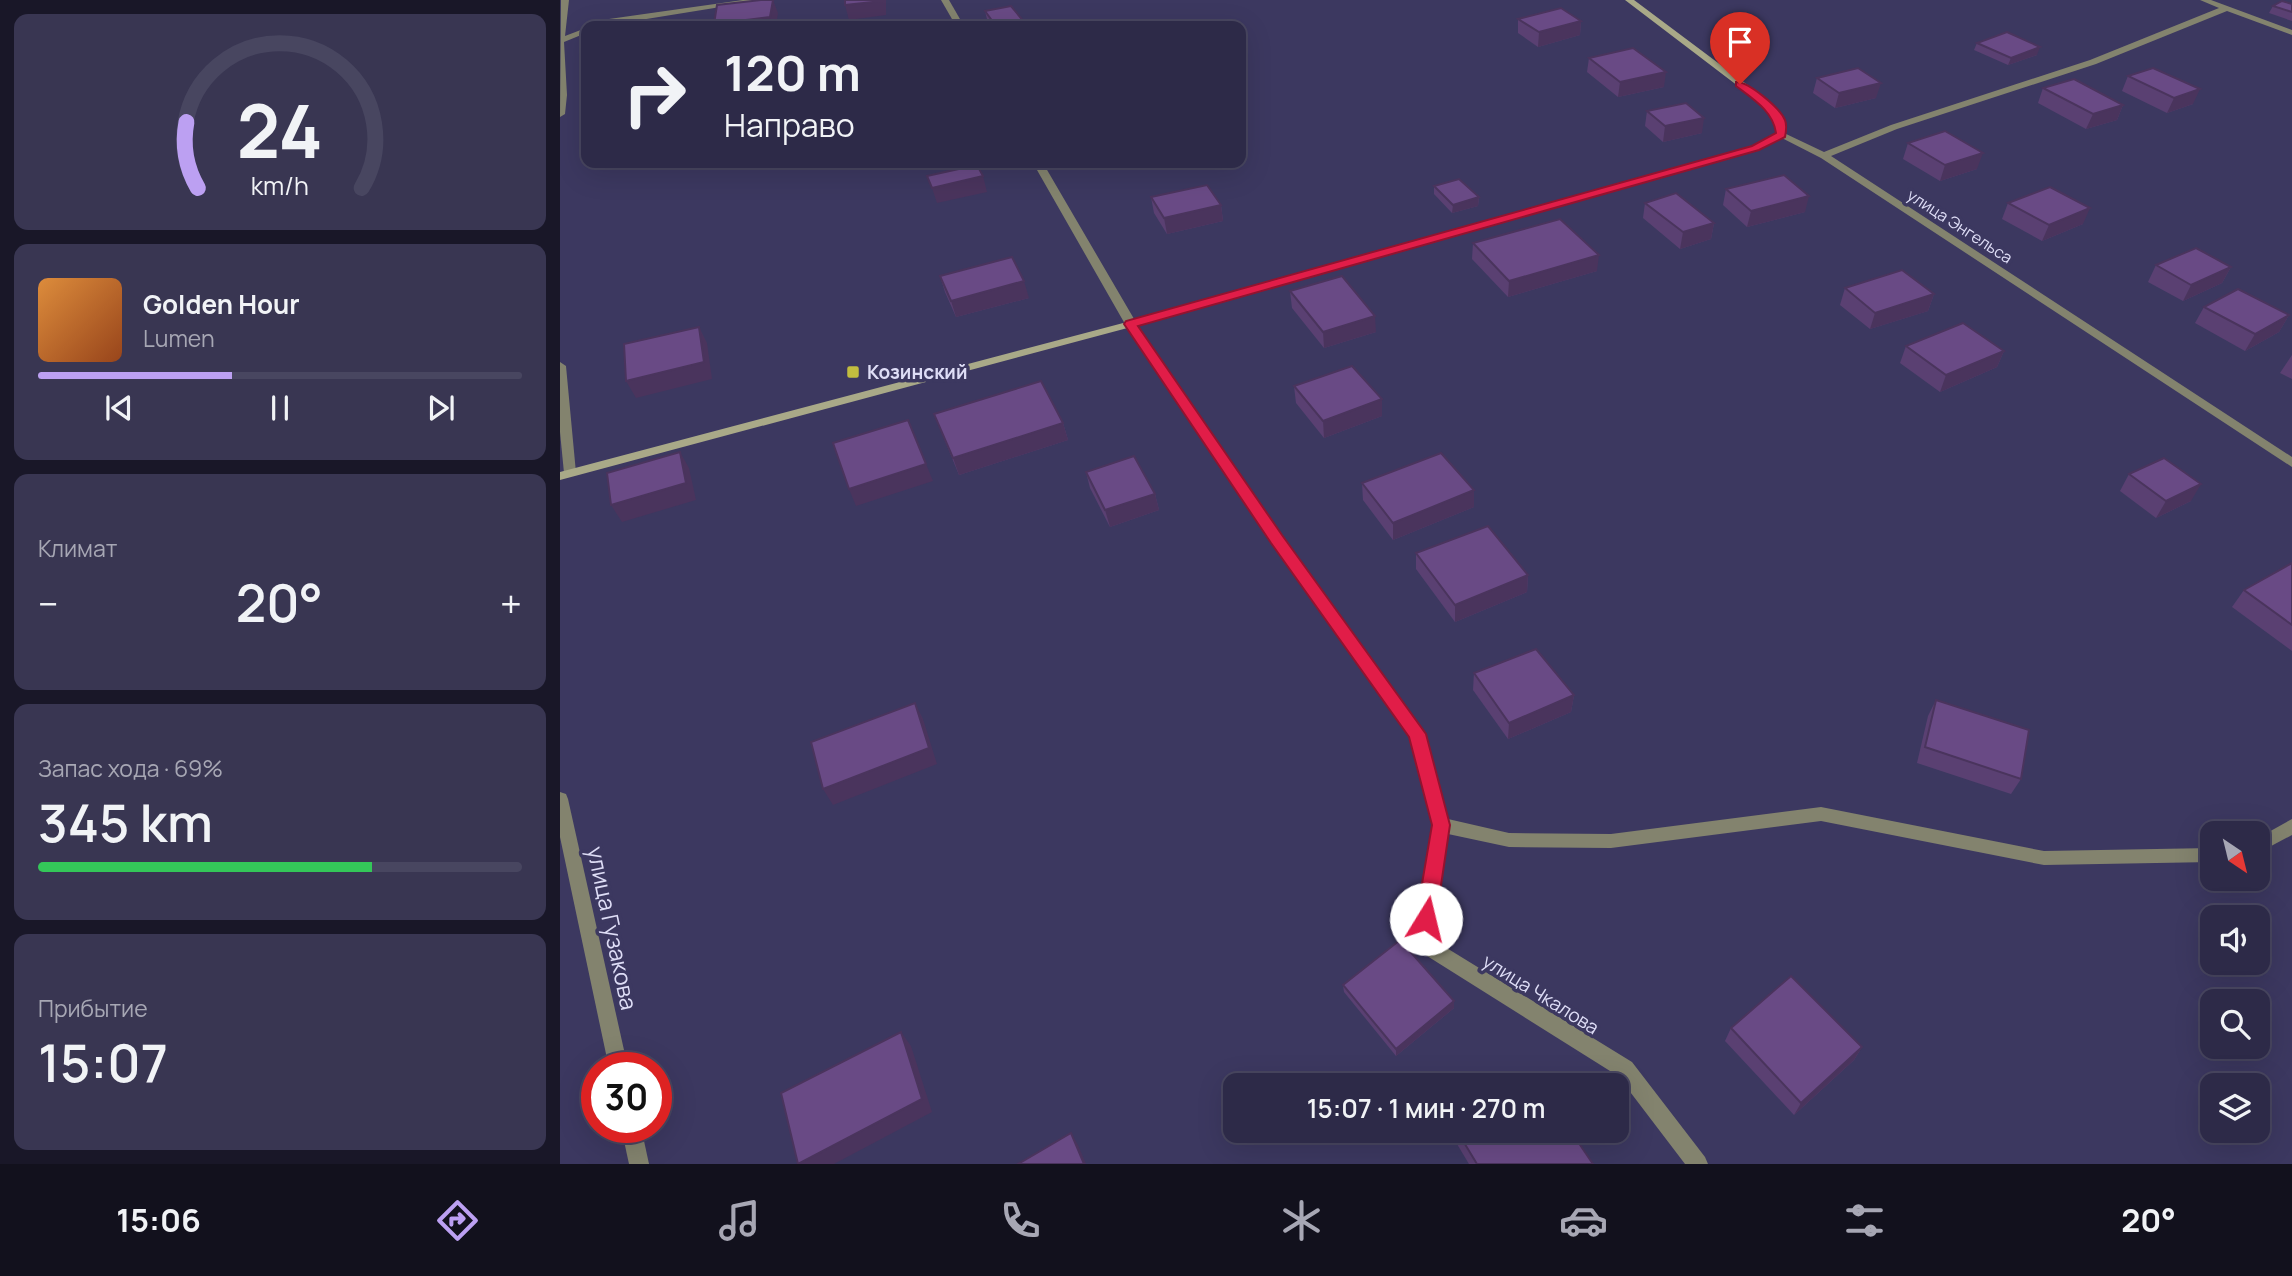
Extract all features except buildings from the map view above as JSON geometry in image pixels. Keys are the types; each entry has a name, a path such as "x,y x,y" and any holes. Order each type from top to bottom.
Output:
{"main road":[{"path":"565,475 1131,324 1756,148 1782,135 1779,119 1762,100 1629,0"}],"street":[{"path":"560,114 563,95 560,41 565,0"},
{"path":"609,21 760,0"},
{"path":"945,0 957,21"},
{"path":"2204,0 2292,33"},
{"path":"1824,156 1894,127 2093,62 2225,9"},
{"path":"560,41 581,32"},
{"name":"улица Энгельса","path":"1782,135 1824,156 2292,463"},
{"name":"улица Чкалова","path":"1041,168 1131,324 1277,539 1417,734 1441,825 1422,943 1625,1069 1698,1164"},
{"path":"560,366 565,475"},
{"name":"улица Гузакова","path":"560,799 615,1052"},
{"path":"1441,825 1509,841 1611,841 1821,814 2044,858 2200,855"},
{"path":"2270,839 2292,826"},
{"path":"634,1143 639,1164"}],"place":[{"name":"Козинский","path":"853,372"}],"route":[{"path":"1426,919 1441,825 1417,734 1277,539 1131,324 1756,148 1782,135 1779,119 1762,100 1740,84"}]}
